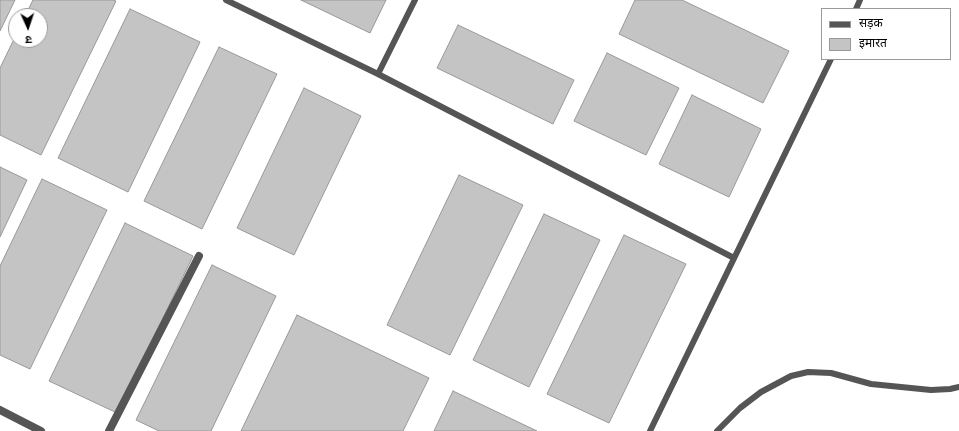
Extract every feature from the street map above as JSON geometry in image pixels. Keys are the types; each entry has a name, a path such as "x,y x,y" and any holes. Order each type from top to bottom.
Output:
{"street":[{"path":"109,431 199,256"},
{"path":"0,410 41,431"}],"lane":[{"path":"226,0 378,74 734,258"},
{"path":"378,74 415,0"},
{"path":"650,431 831,60"},
{"path":"717,431 740,408 761,392 791,376 808,372 831,373 871,384 931,390 950,390 959,387"}],"building":[{"path":"0,0 15,0 11,8 8,8 8,14 0,31"},
{"path":"33,0 116,1 41,155 0,135 0,68 10,48 48,48 48,8 29,8"},
{"path":"301,0 386,0 370,33"},
{"path":"635,0 682,0 789,51 763,103 619,34"},
{"path":"130,9 200,42 128,192 58,158"},
{"path":"458,25 574,80 553,124 437,68"},
{"path":"219,47 277,74 202,229 144,201"},
{"path":"607,53 679,88 646,155 574,121"},
{"path":"304,88 361,116 294,255 237,228"},
{"path":"692,95 761,129 729,197 659,164"},
{"path":"0,167 27,180 0,237"},
{"path":"459,175 523,205 450,355 387,325"},
{"path":"42,179 107,210 30,369 0,355 0,266"},
{"path":"544,214 600,240 529,387 473,360"},
{"path":"125,223 193,256 117,413 49,381"},
{"path":"624,235 686,264 609,423 547,394"},
{"path":"212,265 276,296 211,431 159,431 136,420"},
{"path":"297,315 429,378 403,431 241,431"},
{"path":"453,391 537,431 434,431"}]}
